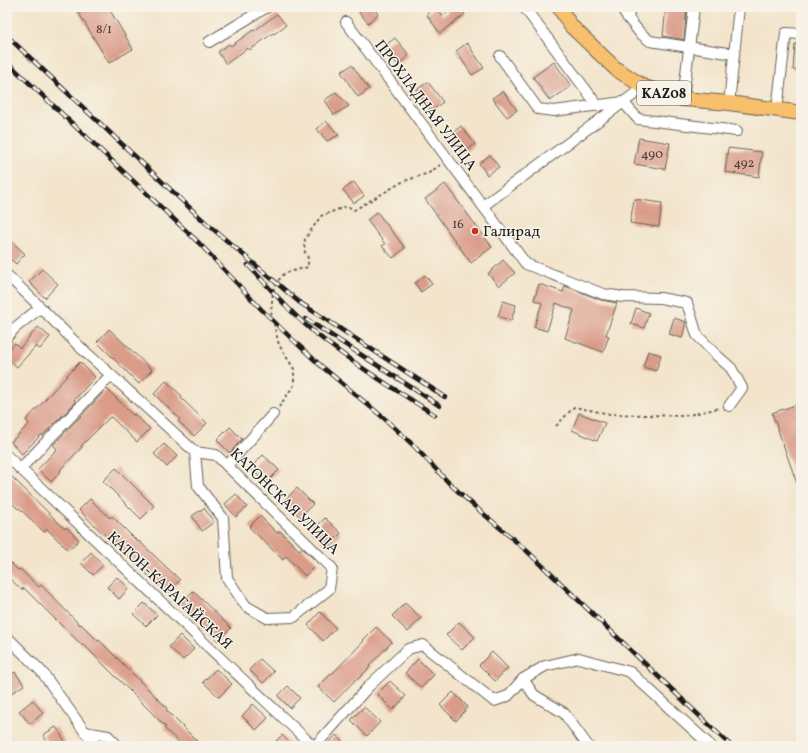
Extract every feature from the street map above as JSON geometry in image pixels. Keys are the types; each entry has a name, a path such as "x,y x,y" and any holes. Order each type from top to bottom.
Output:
{"highway":[{"name":"KAZ08","path":"559,7 571,26 616,69 644,87 683,99 728,103 801,113"}],"street":[{"path":"210,42 267,7"},
{"path":"524,7 598,106"},
{"path":"621,7 640,33 650,41 734,54"},
{"path":"628,18 630,7"},
{"path":"683,99 694,7"},
{"path":"728,103 739,7"},
{"name":"ПРОХЛАДНАЯ УЛИЦА","path":"346,22 526,264 603,294 623,297 660,298 687,303 697,335 731,368 742,388 729,406"},
{"path":"777,110 786,33 801,34"},
{"path":"500,56 538,108 554,111 623,102"},
{"path":"483,206 644,87"},
{"path":"623,102 638,119 737,131"},
{"path":"7,275 81,348 195,452"},
{"path":"7,337 16,327 40,308"},
{"path":"20,469 111,375"},
{"path":"227,466 273,414"},
{"name":"КАТОНСКАЯ УЛИЦА","path":"195,452 216,455 332,568 329,589 294,618 267,618 246,606 227,578 223,518 198,486 195,452"},
{"name":"КАТОН-КАРАГАЙСКАЯ","path":"7,456 314,746"},
{"path":"7,637 42,672 85,732 97,746"},
{"path":"314,746 369,686 408,649 423,645 494,701 508,696 523,679 545,666 579,658 630,672 711,746"},
{"path":"523,679 534,695 564,713 588,746"},
{"path":"85,732 108,736 118,746"}],"path":[{"path":"273,414 294,385 294,368 279,345 271,312 273,292 276,283 285,273 308,267 308,258 304,250 305,239 321,216 347,206 354,210 404,181 428,173 449,160"},
{"path":"556,426 574,407 610,414 684,416 729,406"}],"building":[{"path":"75,7 108,7 133,49 109,63"},
{"path":"355,7 373,7 378,14 368,23"},
{"path":"435,7 443,16 454,7 459,7 465,14 440,33 426,14"},
{"path":"666,7 687,7 684,40 663,36"},
{"path":"277,14 286,25 250,50 248,48 226,64 218,52 229,44 231,46"},
{"path":"395,38 409,55 398,65 383,47"},
{"path":"467,43 484,68 472,75 456,51"},
{"path":"795,44 801,44 801,71 793,70"},
{"path":"554,62 571,86 550,101 533,77"},
{"path":"352,65 369,89 358,97 341,72"},
{"path":"428,82 443,102 431,111 416,90"},
{"path":"503,91 517,110 507,117 492,98"},
{"path":"336,92 349,106 334,115 325,100"},
{"path":"326,121 339,135 327,141 317,129"},
{"path":"461,126 475,144 463,154 448,136"},
{"path":"639,138 670,143 665,169 634,164"},
{"path":"728,148 762,152 759,177 725,172"},
{"path":"490,155 499,167 487,175 479,163"},
{"path":"354,182 364,196 354,203 343,190"},
{"path":"445,184 492,247 471,263 425,199"},
{"path":"634,199 662,203 659,227 630,223"},
{"path":"377,212 405,248 393,258 382,246 385,244 367,220"},
{"path":"7,237 25,254 16,264 7,256"},
{"path":"503,260 515,273 499,286 488,274"},
{"path":"42,269 58,284 45,298 29,282"},
{"path":"425,275 432,284 421,292 415,283"},
{"path":"539,284 563,292 565,286 601,300 617,303 606,335 609,336 603,352 565,338 574,310 556,303 547,331 534,327 542,303 534,300"},
{"path":"503,301 516,305 511,321 498,316"},
{"path":"636,308 649,313 644,328 631,324"},
{"path":"674,318 686,322 682,338 669,334"},
{"path":"38,327 50,337 40,349 36,346 17,367 7,358 7,352 15,343 20,348"},
{"path":"109,329 152,370 139,384 97,342"},
{"path":"648,351 661,355 656,371 643,367"},
{"path":"80,362 95,377 74,400 76,402 22,454 11,442 29,424 26,420"},
{"path":"166,381 207,423 194,436 178,421 180,419 154,394"},
{"path":"107,389 133,415 134,414 150,429 137,442 110,417 81,446 82,447 60,470 61,471 51,482 38,469 57,449 53,445"},
{"path":"801,403 801,492 800,492 772,413"},
{"path":"579,413 605,423 597,441 572,430"},
{"path":"230,427 242,439 230,453 217,440"},
{"path":"164,444 177,456 167,467 154,454"},
{"path":"263,455 279,470 266,483 250,468"},
{"path":"116,468 154,506 141,519 103,481"},
{"path":"7,472 65,529 66,527 79,540 68,550 47,529 44,532 19,508 18,509 7,498"},
{"path":"297,488 313,504 300,517 284,501"},
{"path":"236,494 247,507 236,517 225,504"},
{"path":"90,499 110,518 112,516 180,580 167,594 79,510"},
{"path":"204,508 214,522 202,531 192,516"},
{"path":"260,516 277,533 280,531 299,550 302,548 318,563 305,576 286,556 283,560 249,527"},
{"path":"325,518 341,533 328,546 312,531"},
{"path":"91,552 103,565 93,575 81,563"},
{"path":"7,559 39,587 41,585 80,625 81,624 98,641 99,640 167,708 166,710 202,746 183,746 164,728 166,727 84,645 83,646 24,588 22,590 7,576"},
{"path":"117,577 129,588 119,599 107,587"},
{"path":"193,591 231,628 218,641 180,605"},
{"path":"144,603 157,615 146,626 133,614"},
{"path":"405,603 421,618 408,632 392,616"},
{"path":"320,612 336,628 323,641 308,625"},
{"path":"459,622 475,637 462,650 446,635"},
{"path":"376,627 392,642 369,666 370,667 334,702 318,687"},
{"path":"180,635 194,649 183,660 169,647"},
{"path":"492,652 508,668 495,681 479,665"},
{"path":"260,659 274,672 263,683 249,670"},
{"path":"418,659 434,675 421,688 405,673"},
{"path":"216,669 232,684 219,697 203,682"},
{"path":"15,672 24,685 7,696 7,677"},
{"path":"390,681 406,696 393,710 377,694"},
{"path":"288,686 300,698 290,708 278,696"},
{"path":"453,692 468,707 456,721 440,705"},
{"path":"33,700 43,713 30,724 19,711"},
{"path":"253,704 268,718 256,730 242,716"},
{"path":"364,707 380,722 367,736 351,720"},
{"path":"56,727 66,743 60,746 50,746 43,735"},
{"path":"282,735 293,746 271,746"},
{"path":"336,735 347,746 325,746"}],"railway":[{"path":"7,36 206,223 299,302 445,397"},
{"path":"7,62 199,243 261,309 292,339 320,365 385,419 413,445 448,482 527,551 731,746"},
{"path":"248,265 289,309 315,333 358,365 435,415"},
{"path":"306,319 440,406"}],"place":[{"name":"Галирад","path":"475,231"}]}
